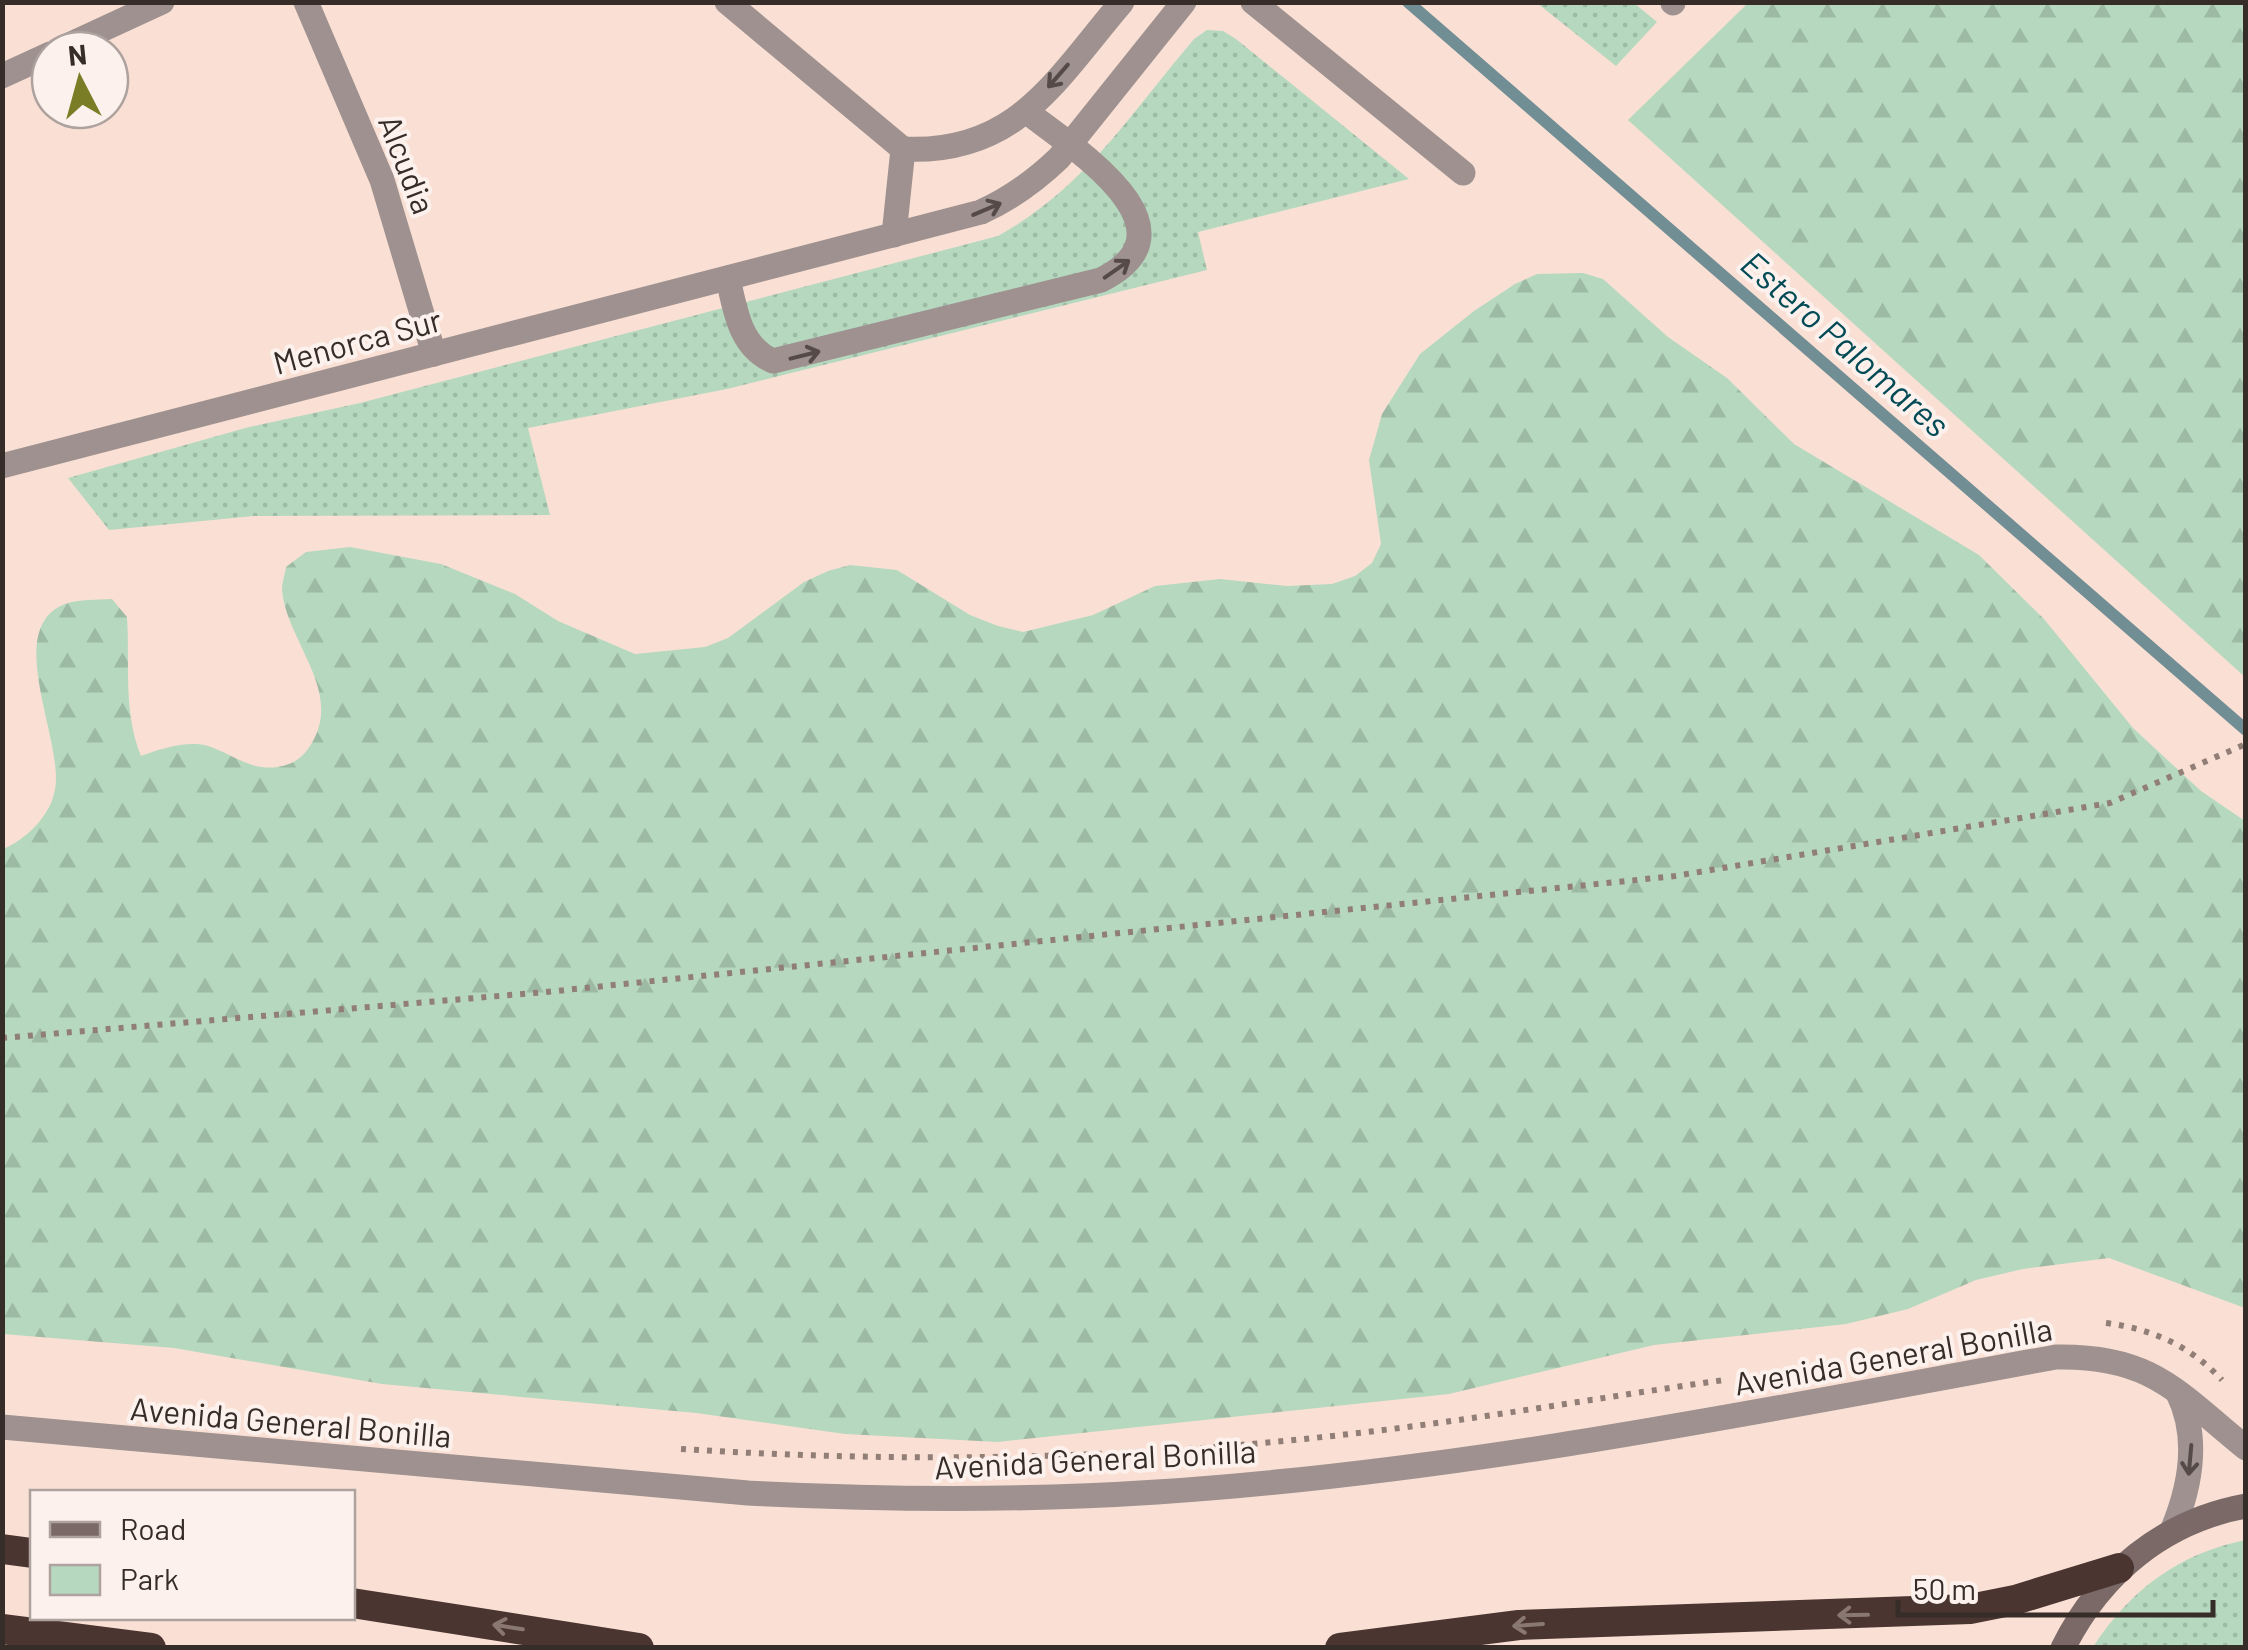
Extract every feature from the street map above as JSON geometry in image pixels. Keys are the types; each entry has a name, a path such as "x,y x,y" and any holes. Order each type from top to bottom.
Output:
{"highway":[{"path":"2,1549 30,1553"},
{"path":"1340,1648 1519,1625 1970,1609 2015,1600 2119,1568"},
{"path":"355,1603 639,1648"},
{"path":"2,1628 151,1648"}],"main road":[{"path":"2063,1648 2094,1596 2119,1568 2172,1531 2200,1518 2246,1506"}],"street":[{"path":"101,30 162,2"},
{"name":"Alcudia","path":"306,2 382,180 434,354"},
{"path":"728,2 903,149 968,144 1007,127 1027,112 1122,2"},
{"name":"Menorca Sur","path":"2,466 951,222 1009,200 1036,180 1070,145 1184,2"},
{"path":"1252,2 1462,173"},
{"path":"2,76 30,63"},
{"path":"728,278 734,307 750,346 773,361 1101,280 1131,260 1139,225 1124,193 1027,112"},
{"path":"894,236 903,149"},
{"name":"Avenida General Bonilla","path":"2,1427 672,1488 852,1498 1158,1492 1386,1470 1663,1429 2056,1357 2090,1356 2150,1372 2176,1388 2246,1448"},
{"path":"2172,1531 2187,1490 2192,1442 2190,1423 2176,1388"}],"path":[{"path":"2,1038 546,992 1675,876 2110,803 2246,744"},
{"path":"2094,1322 2160,1335 2189,1350 2211,1368"},
{"path":"672,1449 844,1458 1023,1458 1192,1448 1340,1435 1732,1378"}],"green space":[{"path":"1537,3 1634,3 1657,22 1616,66"},
{"path":"1748,3 2245,3 2245,677 1628,120"},
{"path":"1207,30 1223,31 1236,39 1409,179 1198,232 1207,270 727,389 528,428 550,515 254,516 109,530 68,478 249,427 360,403 998,236 1029,217 1082,172 1194,39"},
{"path":"1583,273 1603,279 1668,337 1727,378 1794,444 1979,555 2044,619 2133,728 2201,791 2245,821 2245,1308 2109,1258 2023,1269 1976,1280 1908,1309 1846,1324 1654,1345 1449,1394 998,1442 845,1434 696,1413 382,1384 174,1348 3,1334 3,849 34,827 54,794 56,773 40,691 38,638 46,617 65,604 112,599 127,617 129,705 141,756 174,746 200,744 266,768 289,764 301,756 315,737 321,718 316,681 292,627 282,590 286,567 306,552 350,547 441,564 515,594 558,621 635,654 705,647 728,638 804,582 850,565 897,570 970,615 1023,632 1093,615 1155,586 1220,579 1287,586 1332,584 1355,576 1372,563 1381,544 1369,460 1382,414 1420,354 1515,284 1537,274"},
{"path":"2245,1540 2245,1647 2093,1647 2123,1608 2158,1577 2198,1555"}],"waterway":[{"name":"Estero Palomares","path":"1408,2 2246,730"}]}
